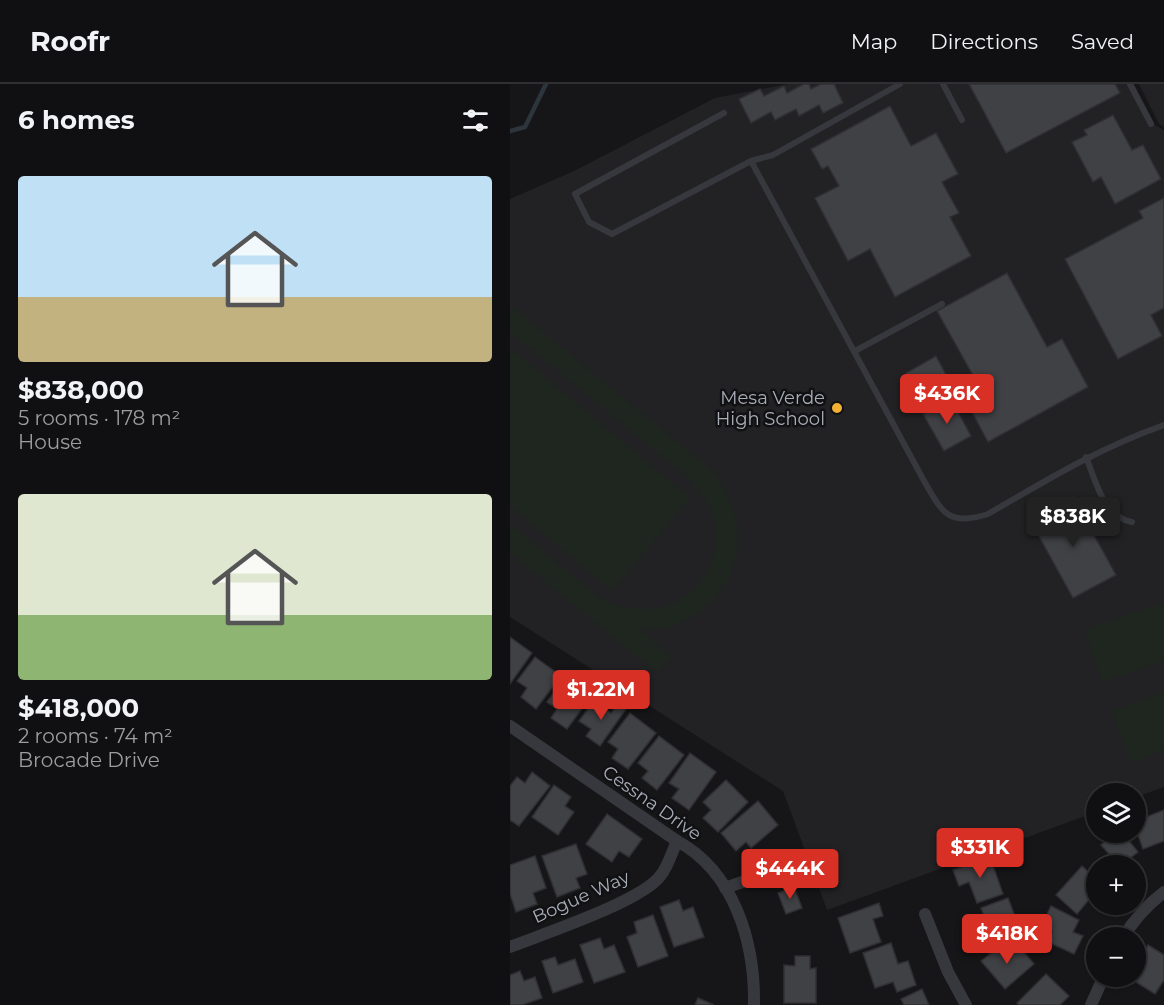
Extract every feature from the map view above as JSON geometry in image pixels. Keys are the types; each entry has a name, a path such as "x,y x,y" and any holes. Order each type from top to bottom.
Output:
{"street":[{"name":"Cessna Drive","path":"510,726 690,849 709,867 725,888 740,917 753,968 754,1005"},
{"name":"Bogue Way","path":"510,947 620,904 641,892 660,877 677,842"},
{"path":"725,888 802,861"},
{"path":"1129,927 1148,905 1164,892"},
{"path":"925,914 948,972 966,1005"},
{"path":"1091,1005 1099,987"}],"lane":[{"path":"724,113 575,194 590,222 612,234 751,161 773,155 900,84"},
{"path":"943,84 962,120"},
{"path":"1130,84 1151,124"},
{"path":"751,161 937,502 957,520 971,520 988,514 1086,457 1134,435 1164,425"},
{"path":"855,351 942,304"},
{"path":"1086,457 1107,507 1122,520 1132,522"}],"shaded area":[{"name":"Mesa Verde High School","path":"788,84 1134,84 1155,125 1164,130 1164,787 1146,793 1146,783 1086,783 1086,816 827,910 783,791 510,617 510,199 574,171 715,98"},
{"path":"1139,84 1164,84 1164,127 1159,124"},
{"path":"510,307 709,468 721,483 730,500 738,535 737,553 732,570 723,587 711,602 685,621 666,628 640,630 671,656 656,672 510,553 510,524 601,599 628,608 649,609 671,604 685,596 706,574 716,545 716,529 710,508 686,476 510,332"},
{"path":"510,348 690,498 612,591 510,506"},
{"path":"1164,602 1164,661 1103,682 1084,630"},
{"path":"1164,692 1164,750 1131,763 1112,711"}],"building":[{"path":"804,84 809,84 811,89 821,84 834,84 843,103 823,113 819,105 799,116 796,109 775,120 771,112 751,123 739,99 760,89 764,96 784,86 787,93"},
{"path":"969,84 1115,84 1120,93 1006,153"},
{"path":"890,106 911,146 936,133 958,174 942,182 959,213 950,217 971,256 895,297 870,249 848,261 815,198 839,186 828,166 822,169 811,149"},
{"path":"1113,115 1132,150 1143,145 1161,179 1115,204 1101,177 1093,182 1072,142 1087,135 1084,130"},
{"path":"1164,198 1164,308 1151,315 1162,336 1118,359 1065,259 1143,218 1139,211"},
{"path":"1007,273 1047,347 1062,339 1088,387 988,442 964,397 980,388 937,311"},
{"path":"936,356 952,386 922,402 906,373"},
{"path":"951,399 971,436 944,451 923,414"},
{"path":"1073,497 1116,575 1073,598 1030,520"},
{"path":"510,637 532,653 510,684"},
{"path":"535,657 561,676 536,709 521,697 527,688 517,681"},
{"path":"568,672 595,691 567,729 551,718 557,709 547,702"},
{"path":"594,700 611,713 618,704 626,709 600,746 586,736 591,729 579,721"},
{"path":"630,713 656,733 628,769 612,758 618,749 608,742"},
{"path":"659,736 684,755 657,790 642,778 648,771 638,763"},
{"path":"690,753 716,772 689,810 672,798 679,789 669,783"},
{"path":"532,772 550,786 519,826 510,820 510,786 517,777 525,783"},
{"path":"726,780 748,802 718,832 703,818 711,810 703,802"},
{"path":"554,785 571,797 565,806 574,812 558,835 532,817"},
{"path":"758,801 778,825 751,848 746,842 736,851 721,833"},
{"path":"1164,810 1164,841 1143,849 1141,843 1146,843 1146,817"},
{"path":"607,814 642,839 629,857 619,851 612,862 586,844"},
{"path":"1103,843 1131,843 1138,852 1134,855 1108,855 1101,845"},
{"path":"576,844 587,874 576,878 580,888 557,897 542,856"},
{"path":"535,856 546,888 533,893 537,904 516,912 510,894 510,865"},
{"path":"990,857 1003,894 977,903 969,882 959,886 953,870"},
{"path":"1082,866 1086,870 1086,903 1077,914 1056,895"},
{"path":"794,887 802,908 786,914 778,893"},
{"path":"1008,898 1016,919 1001,924 1005,934 982,942 974,922 985,918 981,908"},
{"path":"679,900 683,911 693,907 704,937 674,947 660,907"},
{"path":"879,903 883,916 873,919 881,942 850,953 838,918"},
{"path":"1051,906 1079,920 1073,932 1083,936 1074,954 1048,942 1052,932 1041,927"},
{"path":"653,915 668,956 638,967 627,937 637,933 634,922"},
{"path":"600,938 604,949 614,945 625,972 594,983 580,945"},
{"path":"891,943 898,964 908,961 916,985 897,992 893,982 875,988 863,953"},
{"path":"1001,945 1008,954 1019,946 1034,964 1005,989 981,961"},
{"path":"1148,945 1164,955 1164,980 1155,994 1144,987 1146,987 1146,948"},
{"path":"795,956 810,956 810,969 816,968 816,1003 784,1003 784,965 795,966"},
{"path":"555,957 558,965 575,959 583,982 553,993 542,961"},
{"path":"520,971 524,981 535,977 542,998 522,1005 510,1005 510,975"},
{"path":"1046,974 1069,996 1060,1005 1019,1005 1017,1003"},
{"path":"922,989 929,1005 904,1005 901,999"},
{"path":"698,998 714,1005 695,1005"}],"waterway":[{"path":"510,131 525,127 546,84"}],"place":[{"name":"Mesa Verde High School","path":"837,408"}]}
